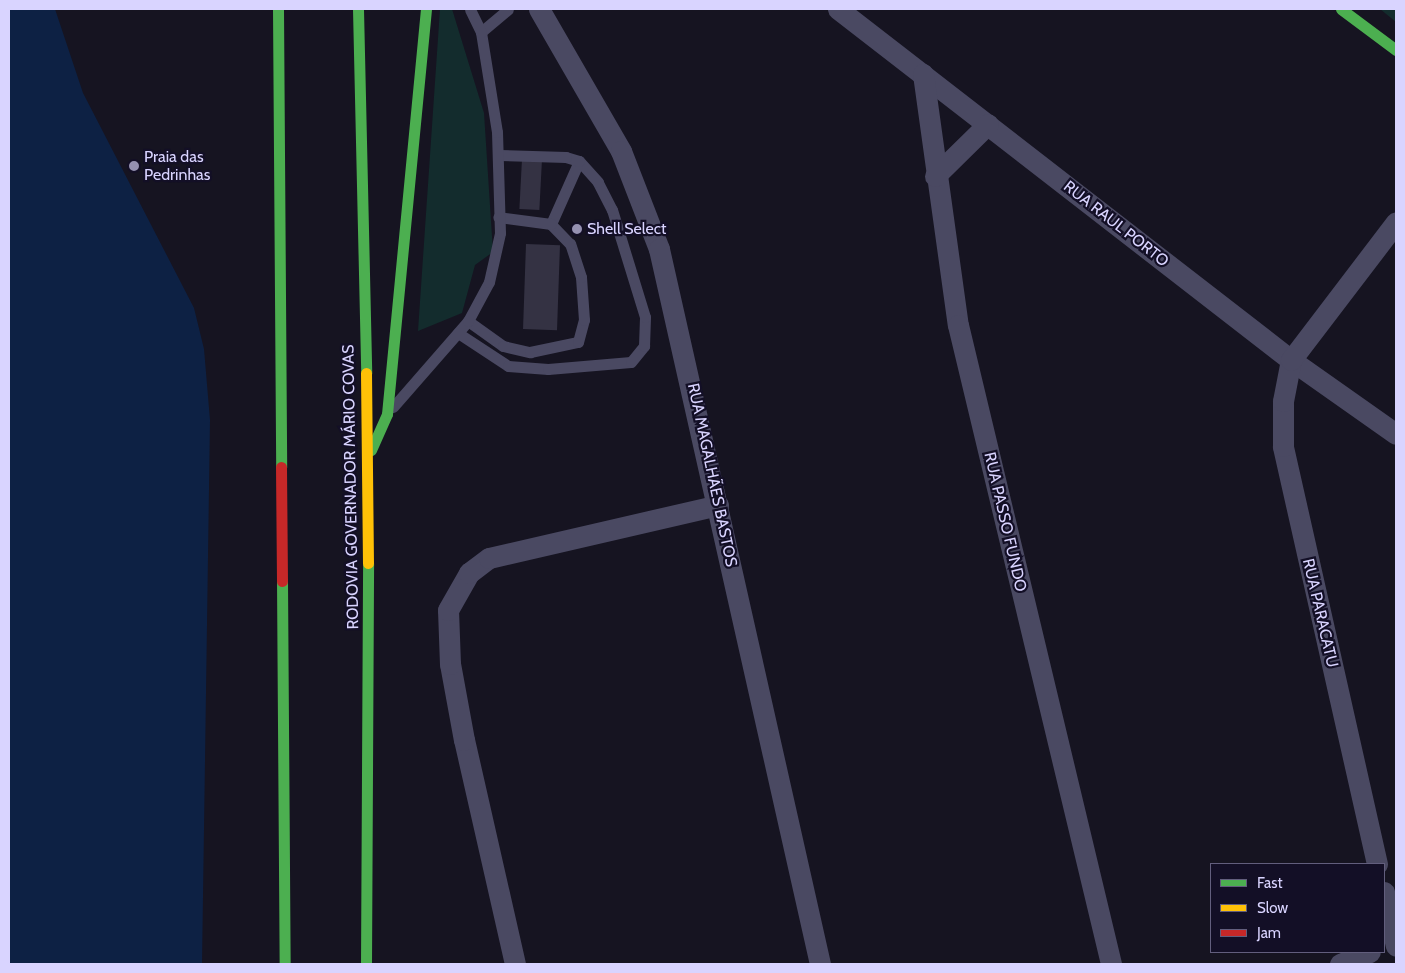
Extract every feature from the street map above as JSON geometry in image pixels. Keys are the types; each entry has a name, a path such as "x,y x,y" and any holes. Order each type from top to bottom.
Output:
{"main road":[{"path":"278,9 285,964"},
{"name":"RODOVIA GOVERNADOR MÁRIO COVAS","path":"358,9 368,456 366,964"},
{"path":"368,456 387,414 426,9"},
{"path":"1341,9 1396,50"}],"street":[{"name":"RUA MAGALHÃES BASTOS","path":"539,9 639,191 673,303 820,964"},
{"name":"RUA RAUL PORTO","path":"838,9 1291,360 1396,434"},
{"name":"RUA PASSO FUNDO","path":"923,74 935,176 958,325 1111,964"},
{"path":"935,176 988,124"},
{"path":"1291,360 1396,222"},
{"name":"RUA PARACATU","path":"1291,360 1283,401 1282,446 1377,863"},
{"path":"515,964 464,740 450,664 448,610 470,573 489,558 718,505"},
{"path":"1385,898 1393,944"},
{"path":"1340,964 1368,953"}],"lane":[{"path":"387,414 468,320 489,282 500,232 498,217 498,155 481,32 470,9"},
{"path":"481,32 508,9"},
{"path":"458,333 508,366 548,370 631,362 644,346 645,317 612,210 598,182 579,161 498,155"},
{"path":"550,224 579,161"},
{"path":"468,320 503,346 530,352 578,342 584,320 581,277 570,244 550,224 498,217"}],"green space":[{"path":"440,9 452,9 484,113 493,252 475,265 462,313 418,331"},
{"path":"1380,9 1396,9 1396,22"}],"water":[{"path":"9,9 55,9 83,93 194,308 204,349 210,420 202,964 9,964"}],"building":[{"path":"522,159 542,160 539,210 519,209"},
{"path":"526,244 560,245 557,330 523,329"}],"traffic: fast":[{"path":"278,9 281,467"},
{"path":"358,9 366,373"},
{"path":"371,450 387,414 426,9"},
{"path":"1341,9 1396,50"},
{"path":"366,964 368,563"},
{"path":"282,581 285,964"}],"traffic: slow":[{"path":"366,373 368,563"}],"traffic: jam":[{"path":"281,467 282,581"}],"place":[{"name":"Praia das Pedrinhas","path":"134,166"},
{"name":"Shell Select","path":"577,229"}]}
